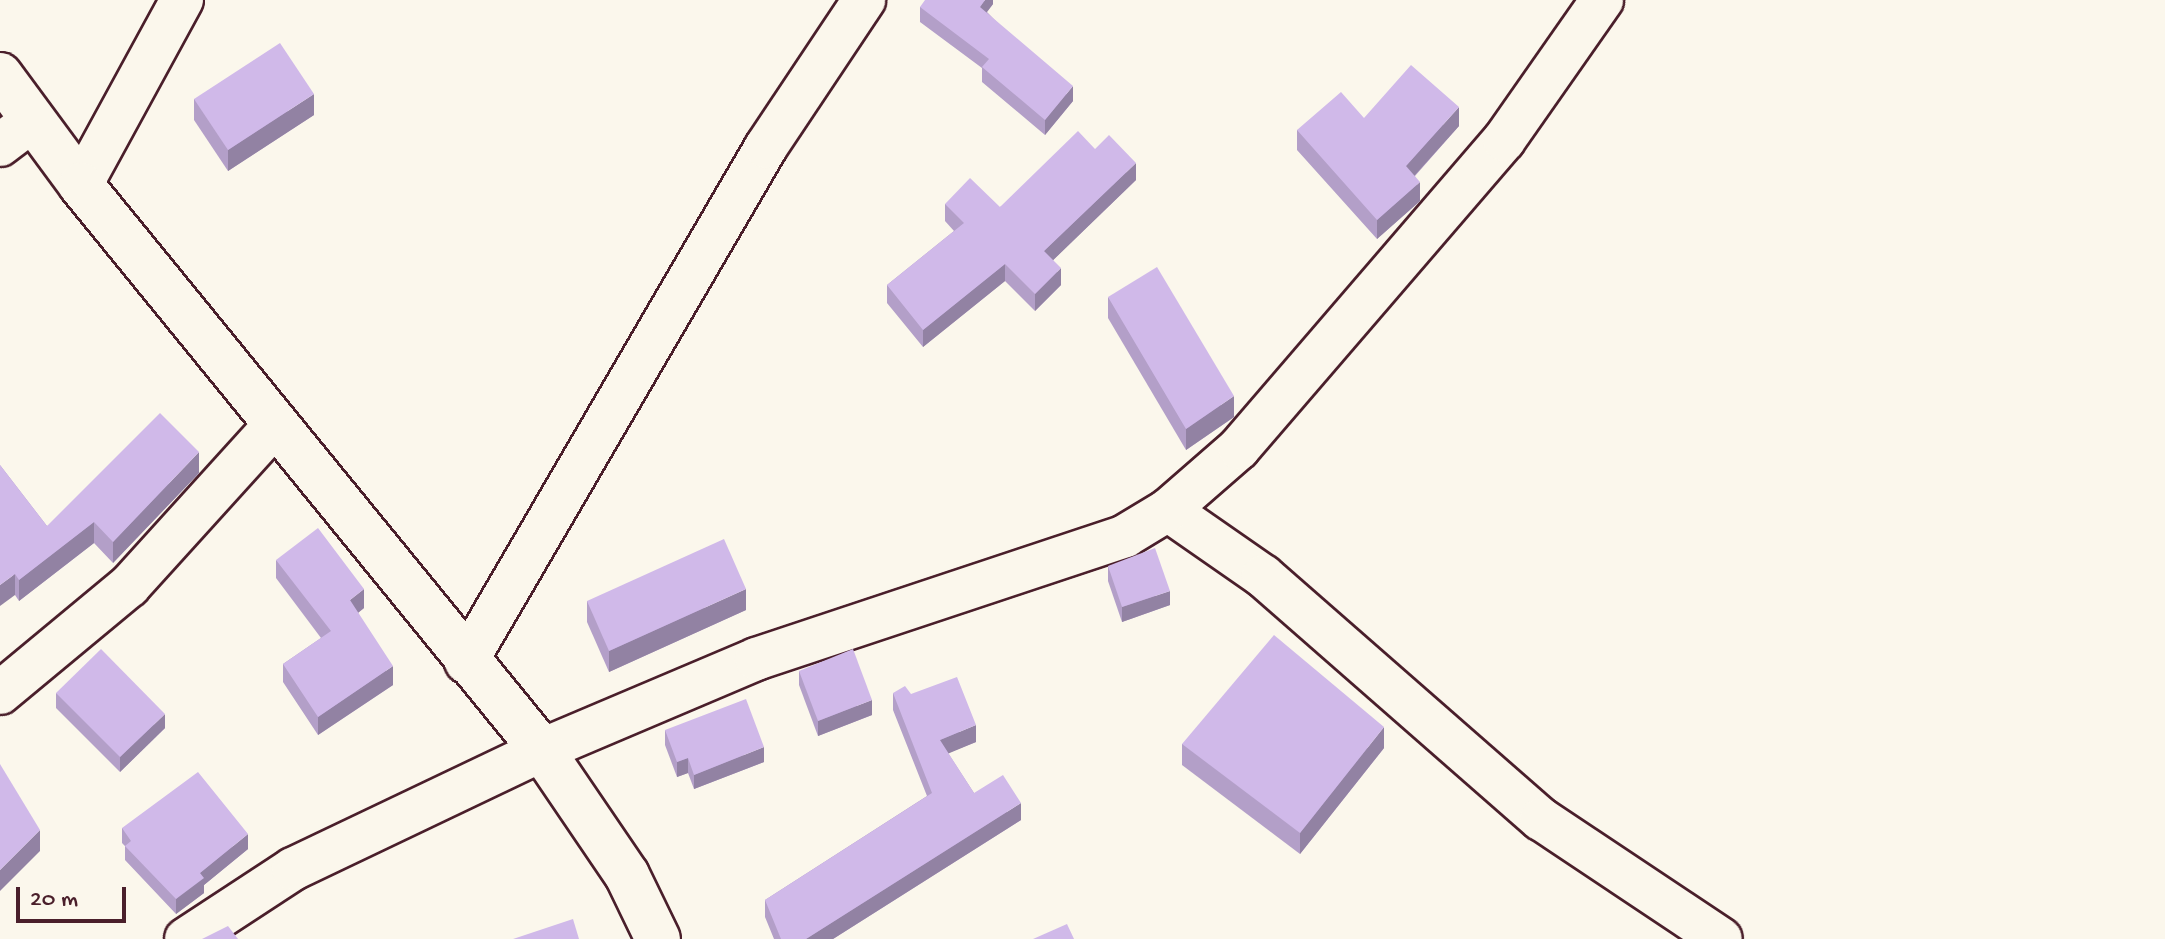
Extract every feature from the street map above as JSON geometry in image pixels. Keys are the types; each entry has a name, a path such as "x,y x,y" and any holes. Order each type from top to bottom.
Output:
{"street":[{"path":"81,185 182,0"},
{"path":"466,662 766,147 864,0"},
{"path":"186,939 293,869 542,750 756,659 1125,536 1168,510 1239,448 1504,140 1602,0"},
{"path":"0,75 16,132 81,185 466,662 542,750 627,875 658,939"},
{"path":"0,693 129,586 274,426"},
{"path":"1168,510 1263,576 1541,819 1721,939"}],"building":[{"path":"925,0 985,0 980,7 1073,86 1045,120 982,67 989,59 920,7"},
{"path":"280,43 314,94 228,150 194,99"},
{"path":"1411,65 1459,107 1406,166 1420,182 1377,220 1297,130 1341,92 1364,118"},
{"path":"1078,131 1095,149 1109,135 1136,163 1044,251 1061,268 1035,294 1005,264 923,330 887,285 964,223 945,204 970,178 1000,207"},
{"path":"1157,267 1234,396 1186,429 1108,297"},
{"path":"160,413 199,452 113,542 94,522 19,580 15,574 0,585 0,465 47,526"},
{"path":"318,528 364,589 350,600 393,666 318,717 283,664 331,631 276,560"},
{"path":"724,539 746,589 609,651 587,601"},
{"path":"1155,548 1170,591 1122,607 1108,566"},
{"path":"1274,635 1384,727 1300,833 1182,744"},
{"path":"101,649 165,714 120,757 56,693"},
{"path":"853,649 872,700 818,721 799,671"},
{"path":"957,677 976,725 940,740 974,793 1003,775 1021,803 806,939 781,939 765,900 932,793 893,693 905,686 911,694"},
{"path":"746,699 764,747 694,775 688,758 677,762 665,730"},
{"path":"0,764 40,830 0,870"},
{"path":"198,772 248,834 200,873 204,878 176,899 125,846 131,841 122,828"},
{"path":"573,919 579,939 513,939"},
{"path":"1067,924 1074,939 1033,939"},
{"path":"228,926 238,939 202,939"}]}
